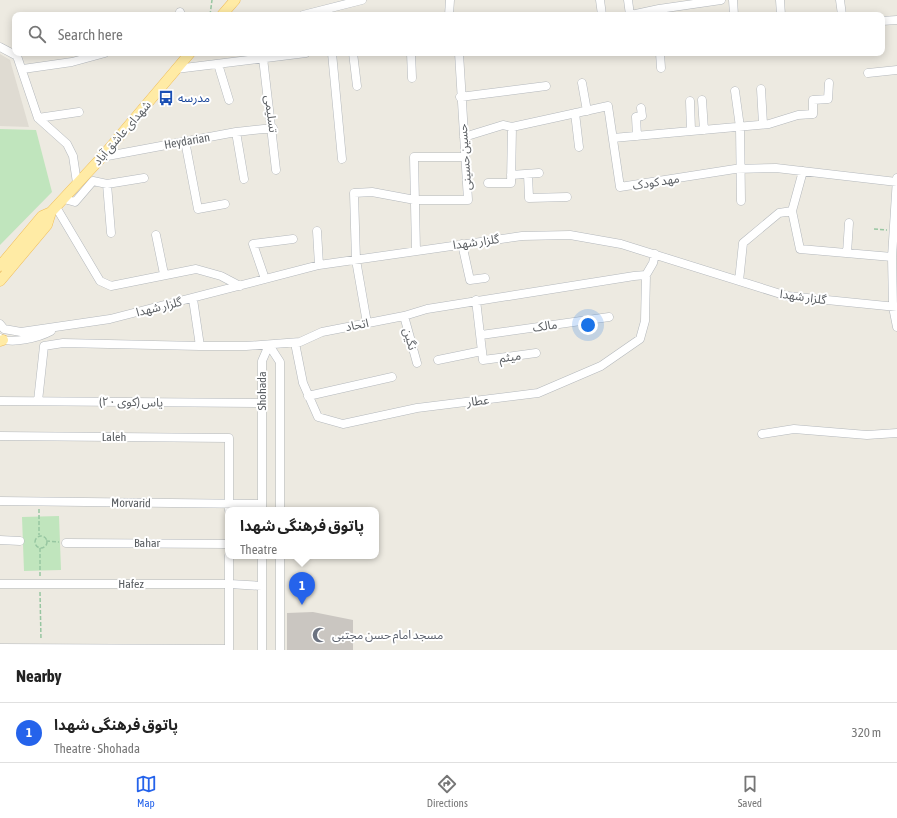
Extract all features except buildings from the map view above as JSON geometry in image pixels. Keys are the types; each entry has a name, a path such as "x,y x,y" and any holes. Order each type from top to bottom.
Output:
{"main road":[{"path":"225,12 235,0"},
{"name":"شهدای عاشق آباد","path":"0,281 47,225 57,206 102,157 188,56"},
{"name":"شهدای عاشق آباد","path":"0,266 42,216 57,206"}],"street":[{"path":"315,12 362,0"},
{"path":"449,12 450,0"},
{"path":"600,0 602,12"},
{"path":"628,0 630,12"},
{"path":"659,12 705,1 721,0"},
{"path":"733,0 734,12"},
{"path":"780,0 781,12"},
{"path":"840,0 842,12"},
{"path":"885,21 897,20"},
{"path":"0,47 12,53"},
{"path":"17,56 38,118 67,144 73,156 77,183"},
{"path":"22,69 72,62 94,56"},
{"path":"176,70 281,56"},
{"path":"332,56 342,159"},
{"path":"353,56 357,86"},
{"path":"411,56 412,78"},
{"name":"حسین حسینی","path":"356,260 354,192 372,192 415,200 468,200 460,97 459,56"},
{"path":"660,56 661,68"},
{"name":"تسلیمی","path":"264,58 273,128 276,170"},
{"path":"218,64 229,100"},
{"path":"868,73 897,70"},
{"path":"582,83 587,111"},
{"path":"613,138 763,124 798,115 813,114 813,100 828,98 829,83"},
{"path":"460,97 546,86"},
{"path":"761,89 763,124"},
{"path":"736,90 740,126 742,169 741,201"},
{"path":"702,100 704,130"},
{"path":"690,101 691,131"},
{"name":"مهد کودک","path":"464,137 503,125 512,127 608,106 620,187 742,169 776,168 897,180"},
{"path":"637,136 636,117 642,116 641,108"},
{"path":"38,118 79,112"},
{"path":"575,113 579,147"},
{"path":"488,183 510,183 512,127"},
{"name":"Heydarian","path":"102,157 236,132 273,128"},
{"path":"236,132 244,179"},
{"path":"185,142 198,209 225,204"},
{"path":"416,251 414,157 465,156"},
{"path":"803,171 792,211 800,249 892,257"},
{"path":"511,175 539,173"},
{"path":"528,174 529,198 567,197"},
{"path":"144,178 107,184 93,181 75,202 57,206 100,281 111,286 164,274 196,269 221,276 240,286"},
{"path":"897,180 893,230 895,244 892,257 895,270 895,307 897,327"},
{"path":"107,184 111,233"},
{"path":"738,281 743,243 780,213 792,211"},
{"path":"847,253 848,223"},
{"path":"317,231 319,265"},
{"path":"156,235 164,274"},
{"name":"گلزار شهدا","path":"55,328 110,319 193,299 319,265 522,236 570,235 621,244 787,296 895,307"},
{"path":"265,279 253,244 293,239"},
{"path":"462,244 470,280 485,278"},
{"path":"646,275 653,263 655,254"},
{"path":"356,260 367,323"},
{"name":"اتحاد","path":"38,401 44,346 63,343 200,346 295,343 322,332 404,316 427,309 476,300 522,295 646,275"},
{"name":"عطار","path":"295,343 303,383 318,417 343,424 417,408 538,393 602,366 640,339 645,321 646,275"},
{"path":"193,299 200,346"},
{"path":"438,360 482,351 476,300"},
{"name":"نگین","path":"404,316 417,363"},
{"name":"مالک","path":"481,335 609,317"},
{"path":"0,324 4,329 21,332 55,328"},
{"path":"1,340 33,338 44,335 55,328"},
{"name":"Shohada","path":"262,507 262,361 269,345"},
{"name":"Shohada","path":"269,345 280,362 280,507"},
{"name":"میثم","path":"482,351 483,360 536,353"},
{"path":"308,396 392,377"},
{"name":"یاس (کوی ۲۰)","path":"0,401 262,404"},
{"path":"762,434 794,429 867,435 897,433"},
{"name":"Laleh","path":"0,436 229,438 229,507"},
{"name":"Morvarid","path":"0,501 262,507"},
{"path":"0,540 20,541"},
{"name":"Bahar","path":"66,543 225,544"},
{"path":"0,648 230,649 229,559"},
{"path":"262,559 262,650"},
{"path":"280,559 280,650"},
{"name":"Hafez","path":"0,584 230,584 262,586"}],"path":[{"path":"210,12 212,0"},
{"path":"874,229 893,230"},
{"path":"39,501 39,536 35,541 37,546 40,548 41,648"},
{"path":"39,536 45,538 46,541 66,543"},
{"path":"40,548 44,547 46,541"}],"shaded area":[{"path":"0,54 10,60 29,127 0,126"}],"green space":[{"path":"0,129 36,130 52,192 0,245"},
{"path":"59,516 61,570 24,571 22,517"}],"place":[{"name":"مدرسه","path":"166,98"},
{"name":"پاتوق فرهنگی شهدا","path":"302,605"},
{"name":"مسجد امام حسن مجتبی","path":"320,635"}]}
